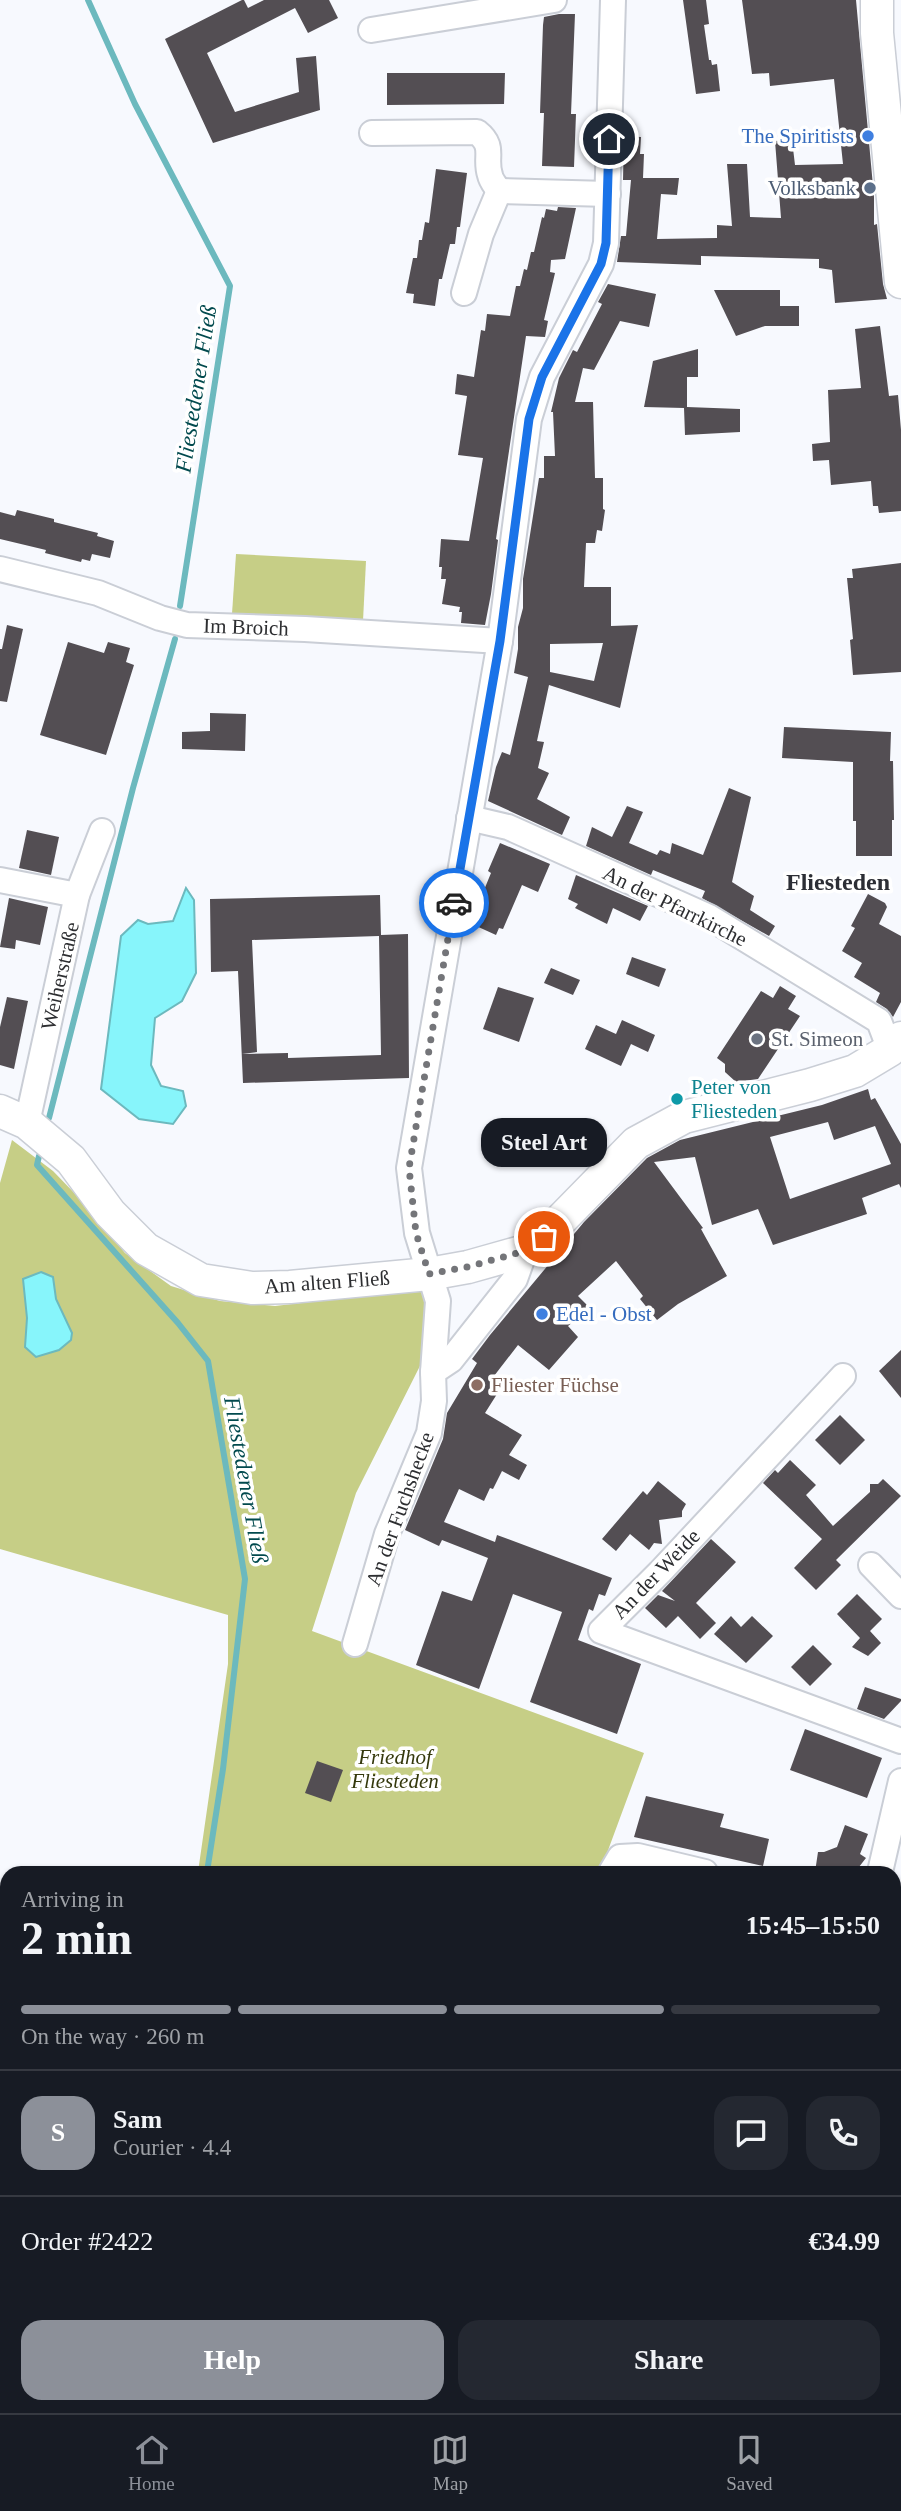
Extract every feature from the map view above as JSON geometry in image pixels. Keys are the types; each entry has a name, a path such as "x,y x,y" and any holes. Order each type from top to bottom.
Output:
{"main road":[{"path":"877,0 877,33 901,282"},
{"name":"Am alten Fließ","path":"13,1117 71,1160 110,1213 146,1249 201,1280 264,1288 429,1274 525,1251 544,1237 636,1143 684,1117 810,1085 855,1071 897,1052"}],"street":[{"path":"371,30 554,0"},
{"name":"An der Fuchshecke","path":"355,1644 387,1534 429,1433 434,1401 433,1372 438,1301 416,1233 409,1168 500,641 529,419 542,377 601,264 606,243 613,0"},
{"path":"372,133 477,132 485,139 488,147 489,175 499,191"},
{"path":"499,191 607,194"},
{"path":"464,293 481,234 499,191"},
{"name":"Im Broich","path":"0,569 98,593 160,618 187,625 500,641"},
{"name":"An der Pfarrkirche","path":"469,817 508,827 709,917 880,1021 897,1052"},
{"name":"Weiherstraße","path":"13,1117 78,895 102,831"},
{"path":"0,880 78,895"},
{"path":"433,1372 451,1360 515,1279 525,1251"},
{"name":"An der Weide","path":"843,1376 660,1572 601,1631 901,1741"},
{"path":"871,1565 901,1596"},
{"path":"883,1866 895,1838 901,1781"},
{"path":"615,1866 620,1857 638,1856 678,1866"}],"green space":[{"path":"236,554 366,561 363,621 232,614"},
{"name":"Friedhof Fliesteden","path":"12,1140 53,1171 84,1203 125,1253 171,1286 220,1301 275,1306 429,1288 427,1352 356,1493 312,1631 644,1753 602,1866 199,1866 228,1664 228,1615 0,1549 0,1183"}],"water":[{"path":"186,888 194,900 196,973 182,1001 155,1018 151,1065 161,1086 183,1091 186,1106 173,1124 139,1119 101,1089 121,936 138,920 148,924 173,921"},
{"path":"41,1272 53,1277 56,1299 72,1333 71,1340 59,1350 36,1357 25,1347 27,1318 23,1279"}],"building":[{"path":"242,0 248,8 264,0 329,0 338,18 308,33 295,8 207,53 235,112 299,92 296,58 316,56 320,110 213,143 165,39"},
{"path":"683,0 706,0 709,24 704,25 709,60 712,65 717,64 720,91 696,94"},
{"path":"742,0 856,0 874,197 874,225 877,224 887,299 835,303 832,270 819,268 819,259 701,256 701,265 617,262 621,236 626,236 631,180 623,180 624,136 641,137 640,154 644,154 643,178 679,178 677,195 661,194 657,239 717,238 717,225 732,226 727,164 747,164 750,217 781,218 775,141 792,140 795,165 843,164 834,79 770,86 769,73 752,74"},
{"path":"575,14 571,114 576,114 574,167 542,166 544,113 540,113 543,25 544,17"},
{"path":"387,73 505,73 504,104 387,105"},
{"path":"436,169 467,173 460,227 457,227 455,244 450,244 442,279 439,279 435,306 413,303 414,294 406,293 413,258 417,258 425,222 429,223"},
{"path":"558,207 576,208 565,259 551,260 550,272 555,273 544,320 548,321 545,337 526,336 485,625 461,623 460,607 442,604 446,579 441,579 442,567 439,567 441,539 469,541 483,458 458,455 467,396 455,394 457,374 474,377 481,330 485,331 487,314 510,316 516,286 520,286 531,252 534,252 542,217 544,218 546,209 557,211"},
{"path":"608,284 656,294 649,327 620,321 594,370 583,368 575,402 593,402 595,478 603,478 605,510 602,531 597,530 595,543 586,543 584,587 611,587 611,626 638,625 620,708 549,685 537,741 544,742 538,768 549,773 537,799 570,817 562,835 488,801 502,752 510,755 528,677 514,673 518,627 523,608 523,579 539,478 544,478 544,456 555,456 551,412 559,378 573,350 577,352 602,304 598,302","holes":["603,643 594,681 550,672 550,644"]},
{"path":"714,290 780,290 780,306 799,306 799,326 765,326 736,336"},
{"path":"880,326 889,396 898,395 901,511 879,513 878,506 873,506 871,481 831,485 829,460 813,461 812,444 830,442 828,390 861,388 855,329"},
{"path":"698,349 698,377 687,377 687,407 740,409 740,432 685,435 684,408 644,407 653,361"},
{"path":"17,510 98,533 97,536 114,541 110,558 92,554 90,561 82,559 81,562 0,539 0,512 15,516"},
{"path":"901,563 901,672 853,675 850,640 853,639 847,578 853,578 852,569"},
{"path":"7,625 23,629 7,702 0,701 0,649"},
{"path":"68,642 104,653 108,642 130,648 126,662 134,665 106,755 40,735"},
{"path":"210,713 246,714 245,751 182,749 182,732 210,731"},
{"path":"784,727 891,732 894,820 892,856 856,856 853,762 782,758"},
{"path":"729,788 751,797 732,882 754,896 750,910 775,926 769,936 702,898 705,891 653,870 651,875 586,846 592,827 612,837 627,806 643,812 629,843 657,855 660,850 670,854 672,843 703,855"},
{"path":"27,830 59,837 51,875 19,868"},
{"path":"500,843 550,864 538,892 522,885 503,929 499,928 496,935 474,925 477,919 473,917"},
{"path":"576,875 648,906 640,921 613,908 607,924 575,908 578,904 568,899"},
{"path":"868,894 885,903 887,907 879,924 901,936 901,1002 893,1017 876,1002 880,993 854,977 862,963 842,951 855,928 851,926"},
{"path":"380,895 381,935 408,934 409,1078 243,1083 238,971 211,972 210,899","holes":["379,936 381,1055 288,1058 288,1053 242,1054 257,1052 252,940"]},
{"path":"9,898 48,907 40,945 16,940 15,949 0,947"},
{"path":"632,957 666,969 659,987 626,974"},
{"path":"551,968 580,980 573,995 544,983"},
{"name":"St. Simeon","path":"780,986 796,996 788,1009 800,1016 758,1079 736,1082 725,1072 725,1064 717,1058 761,991 773,998"},
{"path":"498,987 534,998 519,1042 483,1029"},
{"path":"7,997 28,1001 14,1069 0,1065 0,1027"},
{"path":"622,1020 655,1035 648,1052 631,1044 621,1066 585,1049 596,1025 616,1034"},
{"path":"868,1089 871,1100 875,1098 901,1144 901,1188 899,1184 862,1198 867,1214 773,1245 758,1209 712,1225 695,1157 654,1162 703,1228 701,1229 727,1276 678,1304 657,1320 640,1299 643,1296 616,1261 578,1296 590,1308 568,1326 578,1337 549,1370 518,1345 494,1376 504,1383 485,1413 522,1435 509,1455 527,1465 519,1480 502,1471 484,1501 459,1489 444,1522 495,1542 497,1535 612,1578 605,1596 599,1594 593,1611 589,1609 578,1640 641,1664 617,1734 530,1702 562,1612 513,1594 479,1689 416,1665 442,1591 472,1601 488,1558 442,1540 439,1546 405,1530 443,1439 447,1413 477,1363 472,1359 584,1222 647,1158 680,1140 822,1105","holes":["828,1122 834,1140 875,1126 891,1164 790,1199 770,1137"]},
{"path":"901,1350 901,1398 879,1371"},
{"path":"840,1415 865,1440 840,1465 815,1440"},
{"path":"790,1460 816,1485 806,1495 833,1526 870,1492 870,1484 878,1484 883,1479 901,1496 836,1560 841,1565 816,1590 794,1568 822,1539 763,1483 775,1470 778,1473"},
{"path":"658,1481 686,1504 682,1517 659,1520 662,1544 654,1543 649,1550 630,1534 616,1551 602,1539 643,1491 647,1495"},
{"path":"711,1539 736,1562 696,1603 716,1623 700,1639 678,1616 666,1628 645,1608 658,1595 675,1601 662,1591"},
{"path":"857,1594 882,1619 870,1631 881,1643 868,1656 852,1647 860,1638 837,1614"},
{"path":"731,1616 741,1627 752,1616 773,1636 746,1663 714,1634"},
{"path":"813,1645 832,1664 810,1686 791,1667"},
{"path":"865,1687 901,1701 884,1719 857,1709"},
{"path":"805,1729 882,1758 867,1798 790,1770"},
{"path":"317,1761 343,1770 331,1802 305,1793"},
{"path":"646,1796 724,1814 720,1827 769,1839 763,1866 634,1837"},
{"path":"845,1825 868,1834 860,1854 866,1858 860,1866 816,1866 818,1852 837,1847"}],"waterway":[{"name":"Fliestedener Fließ","path":"88,0 135,104 230,286 180,606"},
{"name":"Fliestedener Fließ","path":"49,1118 133,788 175,639"},
{"name":"Fliestedener Fließ","path":"39,1156 37,1165 178,1323 208,1361 245,1579 223,1769 208,1866"}],"way so far":[{"path":"454,903 409,1168 416,1233 429,1274 525,1251 544,1237"}],"place":[{"name":"The Spiritists","path":"868,136"},
{"name":"Volksbank","path":"870,188"},
{"name":"St. Simeon","path":"757,1039"},
{"name":"Peter von Fliesteden","path":"677,1099"},
{"name":"Steel Art","path":"544,1237"},
{"name":"Edel - Obst","path":"542,1314"},
{"name":"Fliester Füchse","path":"477,1385"}],"district":[{"name":"Fliesteden","path":"838,882"}],"route":[{"path":"454,903 500,641 529,419 542,377 601,264 606,243 609,139"}]}
